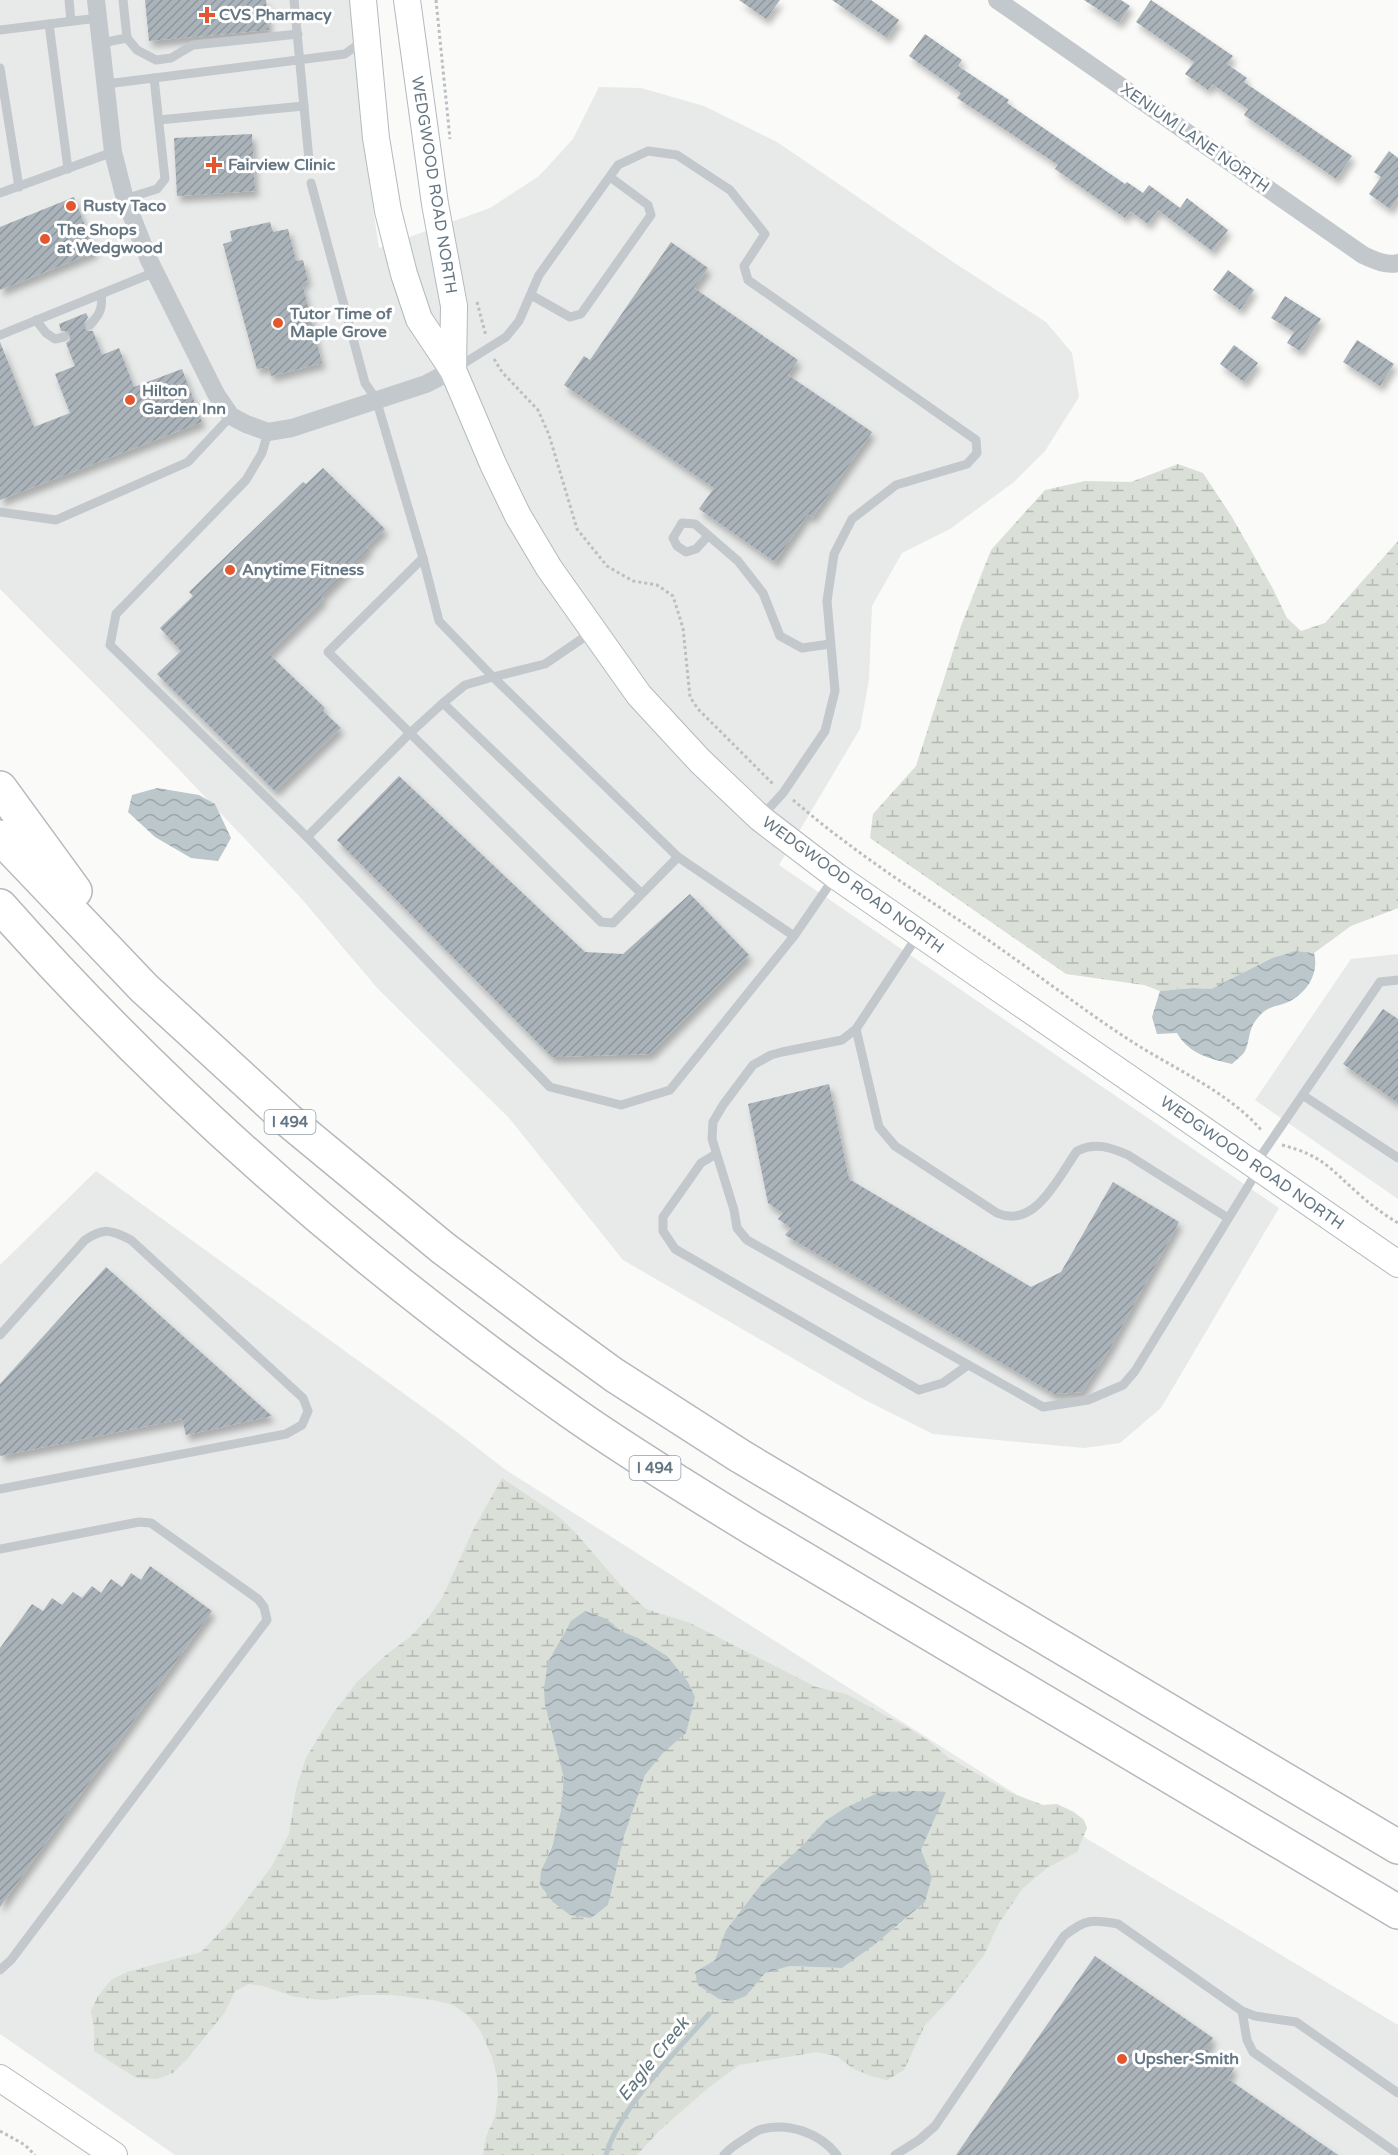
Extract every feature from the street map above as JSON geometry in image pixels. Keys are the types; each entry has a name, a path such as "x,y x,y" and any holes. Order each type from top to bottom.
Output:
{"highway":[{"path":"0,788 144,988"},
{"name":"I 494","path":"0,837 144,988 288,1120 442,1248 614,1375 740,1456 1398,1847"},
{"name":"I 494","path":"0,906 144,1060 285,1188 372,1263 575,1415 656,1469 1398,1912"},
{"path":"0,936 117,1052 285,1188"}],"street":[{"name":"WEDGWOOD ROAD NORTH","path":"363,0 378,149 388,211 404,274 419,319 453,370 518,516 549,568 639,695 700,761 760,818 836,876 1398,1264"},
{"name":"WEDGWOOD ROAD NORTH","path":"407,0 435,204 454,306 453,370"},
{"name":"XENIUM LANE NORTH","path":"997,0 1363,255 1379,262 1398,263"},
{"path":"97,9 113,152 125,199 155,272 216,394 231,416 268,432 292,428 426,384 453,370"},
{"path":"0,2078 114,2155"}],"lane":[{"path":"69,0 71,21"},
{"path":"123,0 127,38 137,50 156,60 171,58 193,45 298,34"},
{"path":"294,0 309,160"},
{"path":"0,30 71,21 97,9"},
{"path":"50,24 68,169"},
{"path":"101,43 127,38"},
{"path":"105,84 345,54 366,38"},
{"path":"0,68 19,187"},
{"path":"125,199 157,189 165,179 154,78"},
{"path":"159,120 304,106"},
{"path":"453,370 506,337 519,321 540,275 618,165 648,151 677,155 730,190 765,234 744,266 748,280 976,440 977,453 967,465 896,485 852,519 834,554 827,601 835,691 825,731 783,793 760,818"},
{"path":"0,193 113,152"},
{"path":"531,295 570,317 581,314 651,215 648,205 610,177"},
{"path":"311,183 365,383 376,399 423,558 439,621 493,677 678,857 794,936"},
{"path":"0,335 155,272"},
{"path":"90,324 99,315 102,305 101,294"},
{"path":"36,320 46,333 55,339 64,337"},
{"path":"0,512 56,520 188,462 231,416"},
{"path":"268,432 262,453 246,480 116,614 110,645 307,837 550,1087 621,1105 670,1090 794,936 836,876"},
{"path":"708,536 738,561 763,592 780,636 802,648 830,644"},
{"path":"423,558 328,652 601,922 613,923 678,857"},
{"path":"307,837 410,733 465,685 545,664 593,632"},
{"path":"442,703 641,893"},
{"path":"919,933 856,1029 842,1040 771,1055 753,1065 723,1104 713,1122 712,1139 734,1210 737,1228 747,1240 1043,1407 1088,1400 1123,1385 1135,1371 1228,1218 1272,1139 1380,982 1398,980"},
{"path":"856,1029 879,1126 895,1146 997,1214 1006,1217 1020,1216 1032,1211 1077,1150 1087,1146 1099,1146 1111,1147 1128,1155 1228,1218"},
{"path":"1304,1095 1398,1158"},
{"path":"716,1154 701,1163 663,1217 663,1231 675,1249 919,1390 943,1383 968,1365"},
{"path":"0,1335 85,1240 99,1231 114,1232 131,1240 303,1398 308,1411 302,1425 286,1434 0,1489"},
{"path":"0,1550 139,1522 151,1524 258,1599 264,1607 267,1620 18,1951 0,1970"},
{"path":"895,2155 919,2140 935,2126 1064,1936 1080,1923 1100,1921 1118,1924 1242,2011 1254,2016 1296,2022 1398,2093"},
{"path":"1242,2011 1247,2040 1253,2052 1396,2154"},
{"path":"724,2155 729,2148 760,2130 786,2127 811,2134 831,2147 837,2155"}],"path":[{"path":"436,0 451,148"},
{"path":"476,297 495,361 502,372 538,410 549,435 577,529 607,566 633,581 657,585 673,596 683,628 690,698 698,709 783,793 843,841 1133,1042 1162,1057 1242,1112 1272,1139 1318,1158 1368,1202 1398,1223"},
{"path":"0,2131 25,2145 35,2155"}],"shaded area":[{"path":"0,0 350,0 365,155 379,248 490,208 539,176 573,139 599,87 641,88 704,106 777,142 953,262 1046,322 1072,353 1079,397 1045,451 1014,482 950,529 902,553 872,606 869,680 860,729 779,865 1279,1208 1161,1408 1120,1443 1084,1448 933,1434 863,1399 623,1260 509,1118 378,989 301,898 169,759 0,589"},
{"path":"1398,954 1398,1199 1255,1100 1351,959"},
{"path":"96,1171 457,1432 503,1468 1074,1831 1398,2025 1398,2155 175,2155 0,2034 0,1265"}],"green space":[{"path":"1178,464 1203,473 1232,517 1287,618 1301,631 1325,623 1398,541 1398,908 1351,926 1314,953 1295,951 1272,958 1211,989 1160,991 1144,985 1066,974 870,838 873,814 916,766 961,626 991,550 1045,490 1085,481 1131,482"},
{"path":"502,1478 558,1516 576,1533 622,1587 646,1609 690,1623 816,1687 846,1694 903,1725 929,1741 949,1758 1009,1792 1043,1805 1057,1804 1084,1820 1087,1828 1077,1852 1047,1868 1023,1888 999,1923 984,1955 952,1997 925,2025 904,2070 887,2080 854,2069 836,2056 817,2052 739,2065 660,2130 637,2155 483,2155 486,2137 495,2116 498,2095 497,2077 492,2057 480,2030 470,2017 453,2005 392,1995 360,1995 325,2000 295,1997 263,1986 249,1984 235,1991 225,2012 173,2073 157,2079 136,2078 94,2051 91,2011 98,1996 111,1980 127,1972 201,1952 228,1924 272,1866 289,1834 296,1789 306,1758 319,1736 357,1682 387,1654 410,1637 428,1618 442,1598 473,1530","holes":["585,1611 605,1618 621,1631 638,1638 686,1733 663,1753 645,1775 624,1836 616,1868 541,1871 558,1826 564,1790 563,1773 546,1701 546,1675 565,1630","880,1792 945,1792 921,1850 932,1877 925,1902 900,1924 842,1968 790,1966 765,1973 746,1996 695,1972 715,1960 726,1930 763,1882 825,1821"]}],"water":[{"path":"157,788 199,795 215,804 231,838 218,861 191,858 155,837 128,812 132,795"},
{"path":"1295,951 1314,953 1314,974 1308,986 1298,996 1269,1008 1260,1015 1252,1028 1245,1051 1232,1064 1208,1058 1194,1051 1177,1033 1157,1034 1152,1017 1160,991 1211,989 1272,958"},
{"path":"585,1611 605,1618 621,1631 638,1638 667,1656 688,1682 695,1697 686,1733 663,1753 645,1775 624,1836 608,1905 591,1918 570,1915 553,1902 540,1885 541,1871 552,1847 561,1811 564,1778 545,1705 544,1688 548,1662 571,1621"},
{"path":"880,1792 946,1792 921,1850 932,1877 925,1902 874,1945 842,1968 790,1966 765,1973 746,1996 733,2001 719,1999 698,1985 695,1972 715,1960 726,1930 763,1882 825,1821 845,1808"}],"building":[{"name":"CVS Pharmacy","path":"145,0 266,0 269,30 149,41"},
{"path":"739,0 780,0 766,19"},
{"path":"832,0 871,0 899,20 887,38"},
{"path":"1084,0 1121,0 1130,6 1119,23"},
{"path":"1151,0 1233,56 1227,64 1247,78 1244,82 1352,156 1336,179 1244,115 1248,109 1212,84 1208,90 1185,74 1194,62 1136,22"},
{"path":"925,34 962,60 958,66 1009,100 1007,103 1125,184 1127,182 1143,193 1149,185 1180,208 1187,198 1228,230 1212,251 1158,210 1148,224 1130,211 1125,218 1055,169 1058,165 957,98 961,93 909,56"},
{"name":"Fairview Clinic","path":"252,134 255,191 177,196 174,138"},
{"path":"1389,151 1398,158 1398,198 1390,209 1369,194 1381,177 1374,172"},
{"name":"The Shops at Wedgwood","path":"74,197 95,252 0,290 0,227"},
{"name":"Tutor Time of Maple Grove","path":"270,222 273,232 288,229 296,261 303,260 308,281 302,283 322,363 271,376 268,367 257,369 223,244 232,241 230,231"},
{"path":"671,242 708,268 694,288 798,360 788,375 872,432 812,518 808,514 775,562 699,509 714,488 564,385 584,356 590,360"},
{"path":"1228,270 1254,290 1240,310 1213,290"},
{"path":"1285,296 1321,319 1300,351 1287,343 1294,332 1271,318"},
{"name":"Hilton Garden Inn","path":"86,313 88,317 84,328 93,331 102,355 119,348 134,387 182,369 202,422 0,500 0,342 34,427 70,413 55,374 75,366 66,343 70,340 70,335 67,331 61,331 59,324"},
{"path":"1357,340 1394,364 1380,386 1343,362"},
{"path":"1234,345 1258,363 1244,382 1220,364"},
{"path":"323,468 385,529 367,547 369,549 321,597 324,599 269,654 325,708 323,711 341,728 275,791 157,674 181,651 160,628 193,596 189,592 303,482 306,484"},
{"path":"399,776 585,952 623,954 690,894 749,955 650,1054 552,1057 337,840"},
{"path":"1383,1009 1398,1019 1398,1103 1343,1064"},
{"path":"829,1084 849,1179 1031,1287 1061,1272 1113,1182 1179,1222 1109,1350 1082,1392 1054,1394 785,1235 791,1228 778,1219 783,1213 768,1203 748,1104"},
{"path":"106,1267 272,1416 186,1435 182,1419 0,1456 0,1384"},
{"path":"150,1566 212,1611 0,1907 0,1648 32,1604 43,1611 52,1598 62,1605 73,1592 82,1598 92,1586 101,1593 111,1579 122,1587 131,1573 141,1580"},
{"name":"Upsher-Smith","path":"1095,1956 1213,2038 1207,2049 1234,2068 1228,2079 1338,2155 956,2155"}],"waterway":[{"name":"Eagle Creek","path":"606,2155 623,2118 636,2099 709,2014"}],"place":[{"name":"CVS Pharmacy","path":"207,15"},
{"name":"Fairview Clinic","path":"214,165"},
{"name":"Rusty Taco","path":"71,206"},
{"name":"The Shops at Wedgwood","path":"45,239"},
{"name":"Tutor Time of Maple Grove","path":"278,323"},
{"name":"Hilton Garden Inn","path":"130,400"},
{"name":"Anytime Fitness","path":"230,570"},
{"name":"Upsher-Smith","path":"1122,2059"}]}
